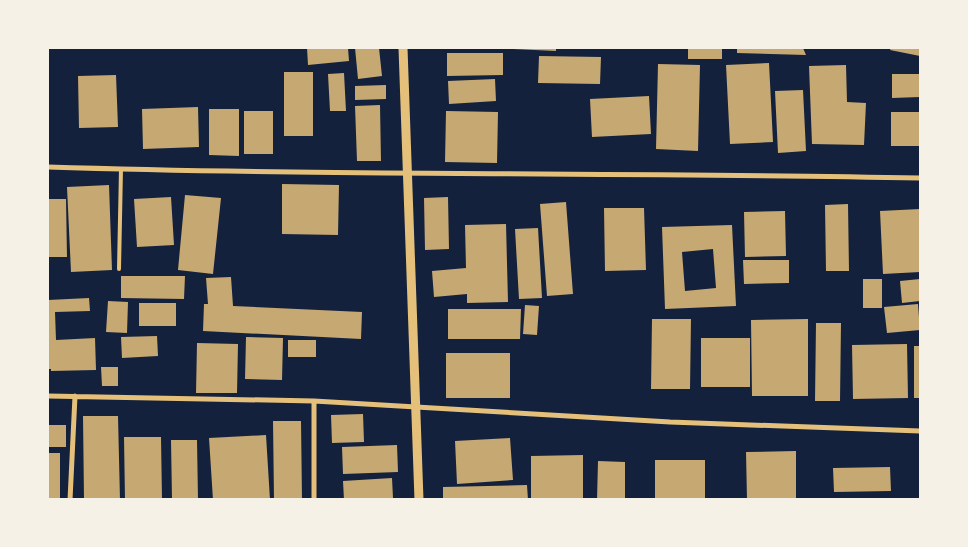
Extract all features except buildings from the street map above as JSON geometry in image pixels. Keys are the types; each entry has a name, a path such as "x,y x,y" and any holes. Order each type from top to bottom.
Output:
{"street":[{"path":"403,48 419,500"},
{"path":"48,167 121,170 406,174 592,173 920,178"},
{"path":"48,396 314,401 670,422 920,431"},
{"path":"70,500 75,396"},
{"path":"314,401 314,500"}],"lane":[{"path":"119,269 121,170"}]}
